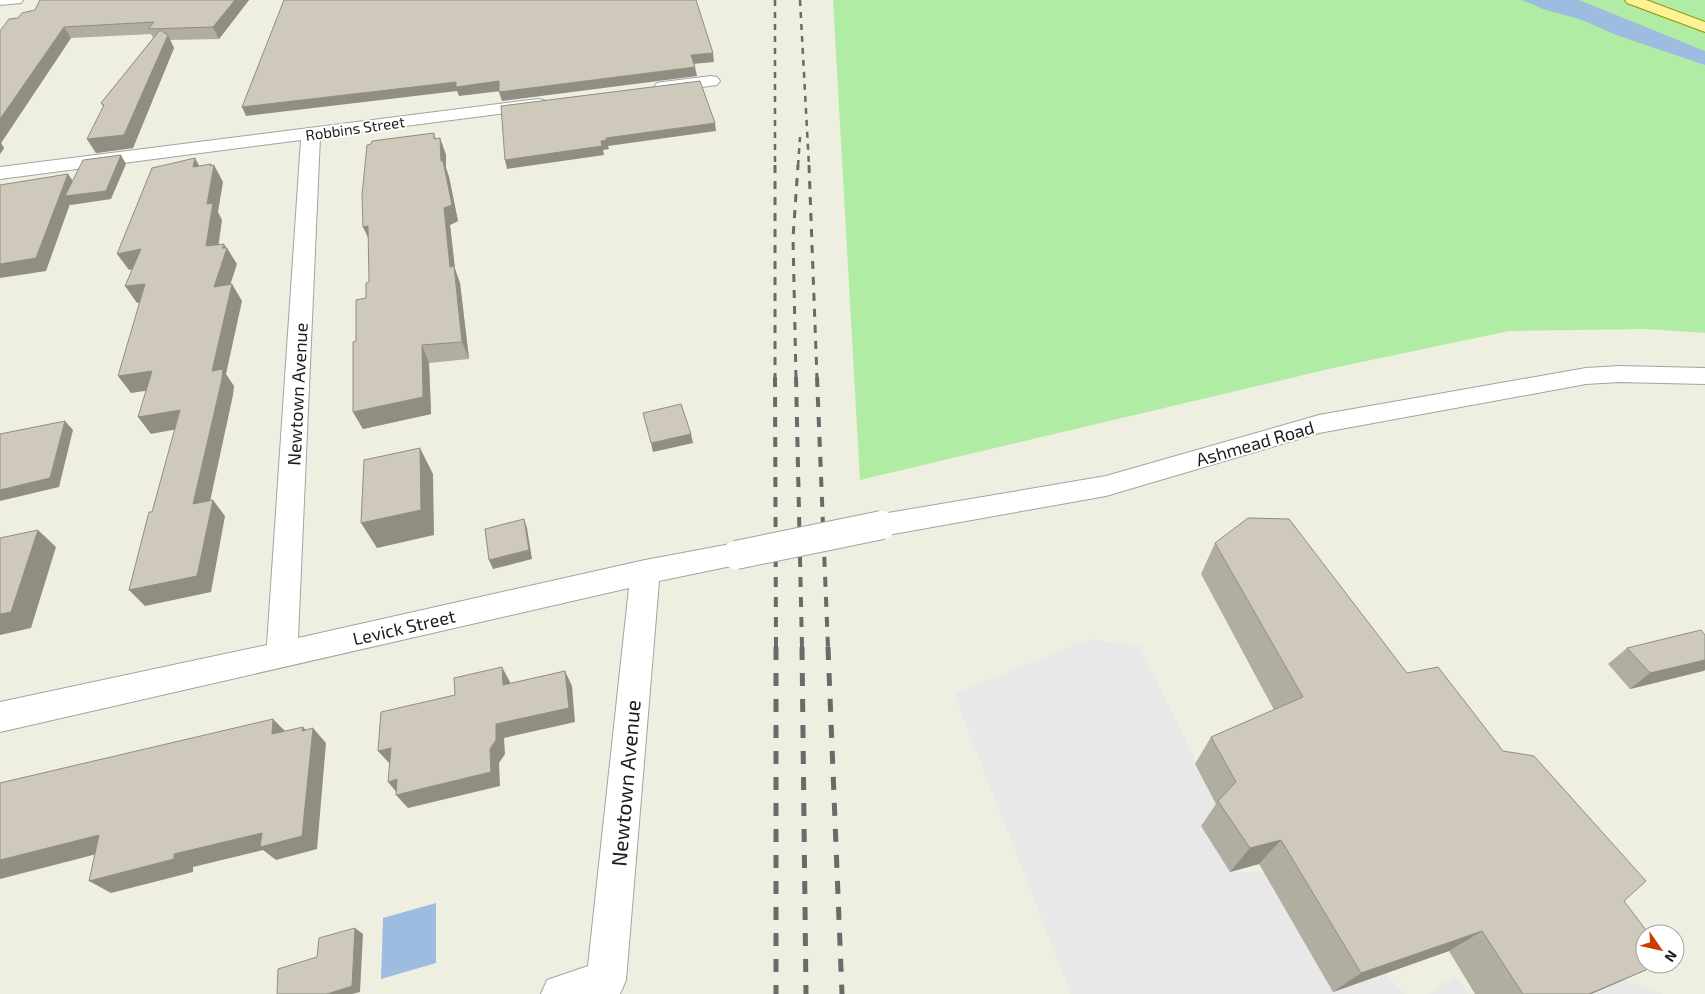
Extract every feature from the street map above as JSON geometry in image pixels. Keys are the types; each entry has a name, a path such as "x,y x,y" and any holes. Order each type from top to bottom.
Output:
{"main road":[{"path":"1632,0 1705,27"}],"street":[{"path":"0,1 16,0"},
{"path":"642,90 711,81"},
{"name":"Robbins Street","path":"0,174 555,102"},
{"name":"Newtown Avenue","path":"282,655 311,134"},
{"name":"Ashmead Road","path":"808,539 1106,486 1319,424 1586,376 1619,374 1705,376"},
{"name":"Levick Street","path":"0,717 645,572 808,539"},
{"name":"Newtown Avenue","path":"577,989 606,980 645,572"}],"green space":[{"path":"833,0 1705,0 1705,333 1647,329 1509,331 1333,368 860,480"}],"shaded area":[{"path":"1089,639 1140,646 1218,807 1230,872 1265,873 1333,992 1386,974 1405,994 1071,994 954,694"},
{"path":"1455,976 1469,994 1428,994"},
{"path":"1624,980 1663,994 1591,994"}],"water":[{"path":"1522,0 1579,0 1705,51 1705,65 1616,35 1582,20 1543,9"},
{"path":"436,903 436,963 381,979 383,918"}],"building":[{"path":"40,0 235,0 213,27 148,29 154,22 64,27 0,119 0,31 9,19 18,18 22,13 35,10"},
{"path":"284,0 696,0 713,53 691,55 695,67 499,92 499,81 456,87 456,82 242,107"},
{"path":"160,30 168,35 124,135 87,139 104,105 101,103"},
{"path":"700,81 715,123 606,138 607,140 601,141 602,146 505,160 501,106"},
{"path":"434,133 434,139 440,138 441,161 443,161 452,205 444,208 450,267 454,266 462,342 422,345 423,397 353,412 353,342 356,341 356,300 366,298 366,283 369,282 368,226 363,227 362,195 367,145 371,144 372,141"},
{"path":"121,155 106,191 65,196 83,160"},
{"path":"195,158 193,167 214,165 207,204 213,203 206,246 224,244 222,248 227,248 214,287 232,284 212,371 223,369 222,379 193,504 213,500 197,576 129,590 149,512 152,512 180,410 138,417 152,371 118,376 145,284 125,286 141,249 117,254 152,168"},
{"path":"68,174 36,258 0,264 0,185"},
{"path":"681,404 691,434 651,443 643,413"},
{"path":"65,421 50,478 0,490 0,434"},
{"path":"420,448 421,510 361,523 364,460"},
{"path":"1248,518 1289,519 1407,673 1438,667 1503,751 1534,756 1646,881 1624,901 1641,924 1635,924 1636,974 1589,994 1523,994 1482,931 1361,973 1281,840 1250,848 1218,801 1236,782 1211,737 1303,697 1215,543"},
{"path":"524,519 529,550 489,560 485,529"},
{"path":"38,530 11,612 0,614 0,538"},
{"path":"1701,630 1705,635 1705,660 1650,673 1627,648"},
{"path":"502,667 503,685 565,671 569,708 496,724 496,740 490,749 491,772 396,795 397,779 388,782 391,748 378,751 381,712 455,695 454,678"},
{"path":"273,719 272,734 303,727 302,731 313,728 302,836 260,847 262,833 174,854 174,859 89,881 99,835 0,860 0,783"},
{"path":"355,928 352,986 327,994 277,994 278,969 317,957 319,938"}],"railway":[{"path":"775,0 775,377"},
{"path":"800,0 809,166"},
{"path":"798,166 800,137"},
{"path":"796,378 793,238 798,165"},
{"path":"809,165 817,378"},
{"path":"775,377 776,648"},
{"path":"796,377 802,648"},
{"path":"817,377 828,648"},
{"path":"802,647 806,994"},
{"path":"828,647 842,994"},
{"path":"776,648 776,994"}]}
